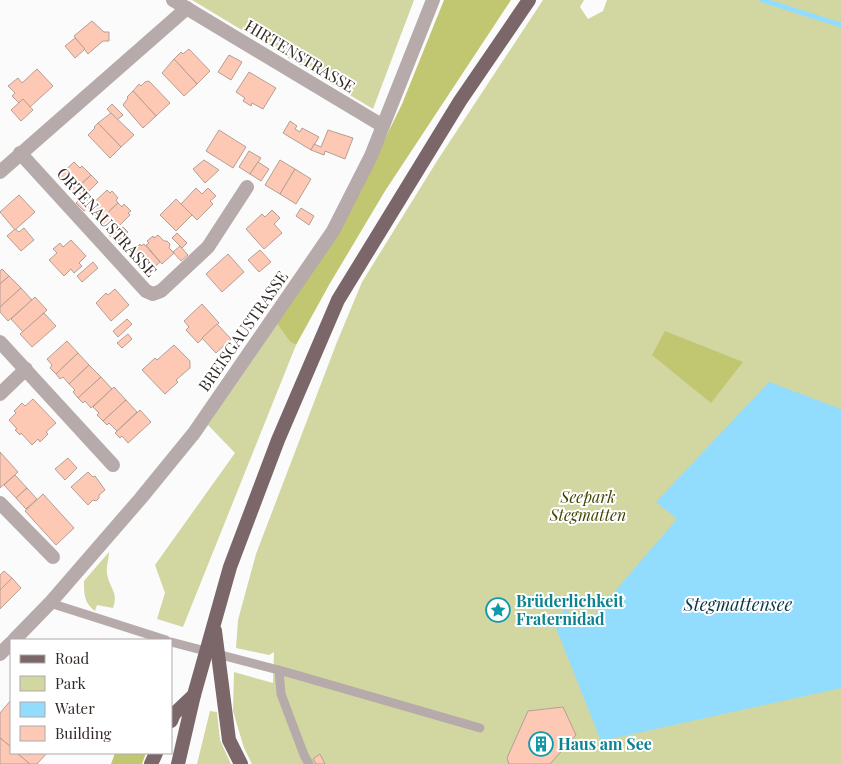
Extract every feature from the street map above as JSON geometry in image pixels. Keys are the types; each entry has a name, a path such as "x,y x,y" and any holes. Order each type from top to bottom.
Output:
{"main road":[{"path":"178,764 230,567 278,440 338,300 460,101 529,0"},
{"path":"215,619 229,740 241,764"},
{"path":"172,719 196,690"}],"street":[{"name":"HIRTENSTRASSE","path":"173,0 383,126"},
{"name":"BREISGAUSTRASSE","path":"14,639 50,604 194,433 334,231 383,126 433,0"},
{"path":"0,172 187,8"},
{"name":"ORTENAUSTRASSE","path":"20,153 146,291 153,294 161,291 208,247 246,187"},
{"path":"0,342 113,465"},
{"path":"0,394 26,369"},
{"path":"0,503 53,557"},
{"name":"BREISGAUSTRASSE","path":"0,654 10,643"}],"lane":[{"path":"50,604 163,639"},
{"path":"172,642 279,670 480,728"},
{"path":"279,670 281,694 309,764"}],"green space":[{"path":"192,0 414,0 373,109"},
{"path":"444,0 511,0 385,191 296,345 290,342 277,324 339,233 402,104"},
{"name":"Seepark Stegmatten","path":"543,0 584,0 580,7 588,19 603,11 607,0 841,0 841,764 252,764 244,748 233,711 234,672 273,683 274,652 269,655 236,648 238,620 256,554 337,342 362,282 437,161"},
{"path":"277,324 290,342 296,345 183,627 157,619 165,593 155,565 235,453 208,425"},
{"path":"665,331 743,362 711,403 652,355"},
{"path":"109,552 107,573 115,603 113,608 97,605 95,611 85,598 84,581"},
{"path":"210,711 217,712 220,740 231,764 197,764"},
{"path":"115,754 146,754 142,764 111,764"}],"water":[{"name":"Stegmattensee","path":"769,382 841,409 841,688 601,741 554,623 565,609 585,626 677,519 656,502"}],"building":[{"path":"92,21 104,32 109,32 109,41 103,41 88,54 74,36"},
{"path":"75,38 85,49 75,58 65,46"},
{"path":"189,49 210,71 197,84 174,59 181,52 183,54"},
{"path":"229,55 242,62 231,80 218,72"},
{"path":"174,59 197,84 184,96 162,73"},
{"path":"37,69 53,86 30,107 23,99 19,103 12,96 15,93 8,86 18,78 22,83"},
{"path":"249,72 276,88 263,109 252,103 251,106 243,101 245,98 236,92"},
{"path":"149,81 170,103 156,116 133,91 139,84 141,86"},
{"path":"133,91 156,116 143,128 123,105"},
{"path":"23,99 33,110 21,121 11,110"},
{"path":"112,104 123,115 117,120 107,109"},
{"path":"111,113 134,135 121,147 98,123"},
{"path":"290,121 297,126 295,129 300,132 302,128 319,137 311,150 283,133"},
{"path":"98,123 121,147 110,158 88,135"},
{"path":"219,130 246,147 233,168 206,151"},
{"path":"328,130 353,138 345,159 325,151 324,155 311,150 314,144 321,147"},
{"path":"249,151 261,158 250,174 239,167"},
{"path":"204,160 219,170 205,183 193,169"},
{"path":"280,160 295,169 280,194 265,185"},
{"path":"74,162 80,168 82,166 91,175 74,191 59,176"},
{"path":"258,162 269,169 261,181 250,174"},
{"path":"295,169 311,179 296,204 280,194"},
{"path":"91,175 98,182 83,197 76,189"},
{"path":"196,188 202,194 208,188 216,196 210,201 213,204 197,220 181,204"},
{"path":"107,190 110,193 112,191 118,198 116,200 118,203 100,220 88,208"},
{"path":"86,193 94,202 84,211 76,203"},
{"path":"19,195 35,212 15,230 0,212"},
{"path":"176,199 192,215 176,231 160,215"},
{"path":"118,203 122,207 124,204 131,211 128,213 130,215 112,233 100,220"},
{"path":"301,208 314,216 309,225 296,216"},
{"path":"272,210 280,218 274,224 282,233 264,249 246,229 262,214 265,217"},
{"path":"117,227 120,230 123,227 128,232 116,243 109,235"},
{"path":"24,228 34,240 21,251 7,236 15,229 19,232"},
{"path":"177,233 187,243 182,248 172,238"},
{"path":"158,235 170,244 169,248 174,253 162,264 146,245 149,243 147,241 153,236 154,238"},
{"path":"71,240 86,256 79,263 82,266 74,273 71,269 64,276 49,260 57,253 53,249 60,243 63,247"},
{"path":"140,244 141,246 144,244 160,262 149,272 139,265 139,261 133,254"},
{"path":"180,246 188,255 181,261 173,252"},
{"path":"260,250 271,262 259,272 248,260"},
{"path":"228,254 244,272 222,292 206,274"},
{"path":"93,262 98,268 82,282 77,276"},
{"path":"2,269 9,276 0,284 0,271"},
{"path":"9,276 21,288 0,307 0,284"},
{"path":"21,288 32,300 8,321 0,312 0,307"},
{"path":"115,289 129,305 111,321 96,303 106,293 108,295"},
{"path":"35,297 47,310 23,332 11,319"},
{"path":"202,304 219,323 198,343 186,330 189,327 184,321"},
{"path":"44,313 56,326 32,347 20,334"},
{"path":"127,319 132,324 118,337 113,331"},
{"path":"217,324 231,339 216,353 202,338"},
{"path":"128,334 132,339 122,348 117,343"},
{"path":"67,341 78,353 56,374 50,368 52,365 47,359"},
{"path":"174,345 190,361 190,368 176,380 178,382 165,394 142,370"},
{"path":"78,353 89,365 69,384 63,377 60,379 56,374"},
{"path":"89,365 101,377 78,398 73,392 75,390 69,384"},
{"path":"101,377 112,389 91,408 85,401 83,403 78,398"},
{"path":"114,387 126,400 103,421 93,407"},
{"path":"33,399 56,423 46,432 48,434 40,442 38,439 32,445 21,433 20,435 15,430 17,429 9,420 22,403 25,406"},
{"path":"126,400 137,412 117,431 109,423 107,425 103,421"},
{"path":"140,410 151,422 128,443 122,436 120,438 115,433"},
{"path":"0,452 18,472 0,488"},
{"path":"68,458 77,468 65,480 55,469"},
{"path":"88,472 93,477 95,476 105,490 96,501 93,500 88,505 71,487"},
{"path":"15,475 27,488 16,498 4,485"},
{"path":"27,488 37,499 26,509 16,498"},
{"path":"43,494 74,528 56,545 25,511"},
{"path":"4,571 12,578 0,590 0,575"},
{"path":"12,578 21,588 0,609 0,590"},
{"path":"10,701 10,746 0,738 0,713"},
{"name":"Haus am See","path":"563,707 576,735 550,764 509,764 507,758 528,711"},
{"path":"0,738 10,746 10,754 18,754 30,764 0,764"},
{"path":"18,754 46,754 37,764 30,764"},
{"path":"320,754 325,764 316,764 313,759"}],"waterway":[{"path":"762,0 841,25"}],"place":[{"name":"Brüderlichkeit Fraternidad","path":"498,610"},
{"name":"Haus am See","path":"541,744"}]}
